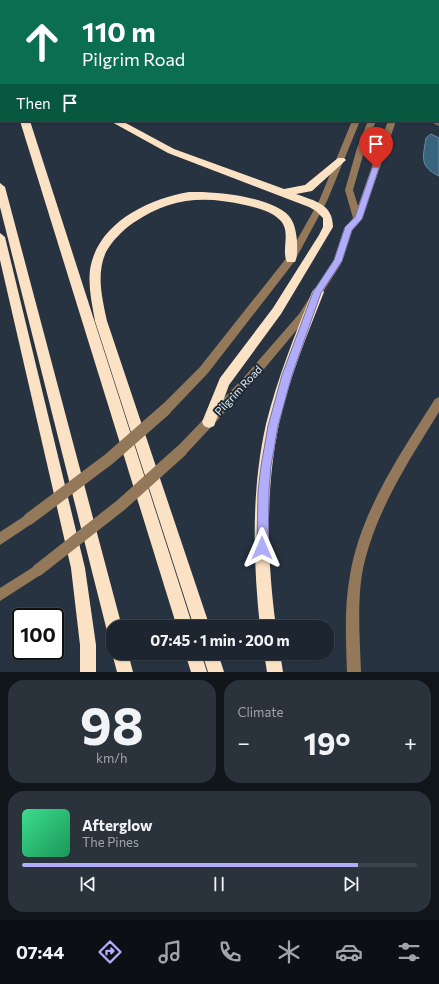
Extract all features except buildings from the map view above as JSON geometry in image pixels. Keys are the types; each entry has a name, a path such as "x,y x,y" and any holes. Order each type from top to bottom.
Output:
{"highway":[{"path":"25,122 183,620"},
{"path":"117,122 171,151 320,208 326,214 328,221 323,237 277,311 224,382 209,422"},
{"path":"278,191 296,191 308,188 341,160"},
{"path":"0,187 112,620"},
{"path":"200,620 101,321 95,290 96,273 100,253 108,240 140,211 168,199 191,195 209,195 228,196 261,205 283,216 288,223 290,230 291,259"},
{"path":"0,237 78,568 88,645 88,672"},
{"path":"267,620 262,548 266,466 273,426 287,375 318,292"},
{"path":"122,660 125,672"},
{"path":"195,660 199,672"},
{"path":"212,660 216,672"},
{"path":"273,660 275,672"}],"street":[{"path":"0,539 110,459 165,410 204,370 291,259 320,208 356,122"},
{"path":"358,219 349,190 361,148 372,122"},
{"name":"Pilgrim Road","path":"0,595 38,570 121,505 209,422 288,334 306,311 338,261 348,229 358,219 392,122"},
{"path":"354,672 352,622 356,574 368,534 387,489 439,402"}],"water":[{"path":"431,134 439,138 439,176 428,169 424,161 426,138"}],"route":[{"path":"262,548 266,466 273,426 287,375 318,292 338,261 348,229 358,219 376,168"}]}
